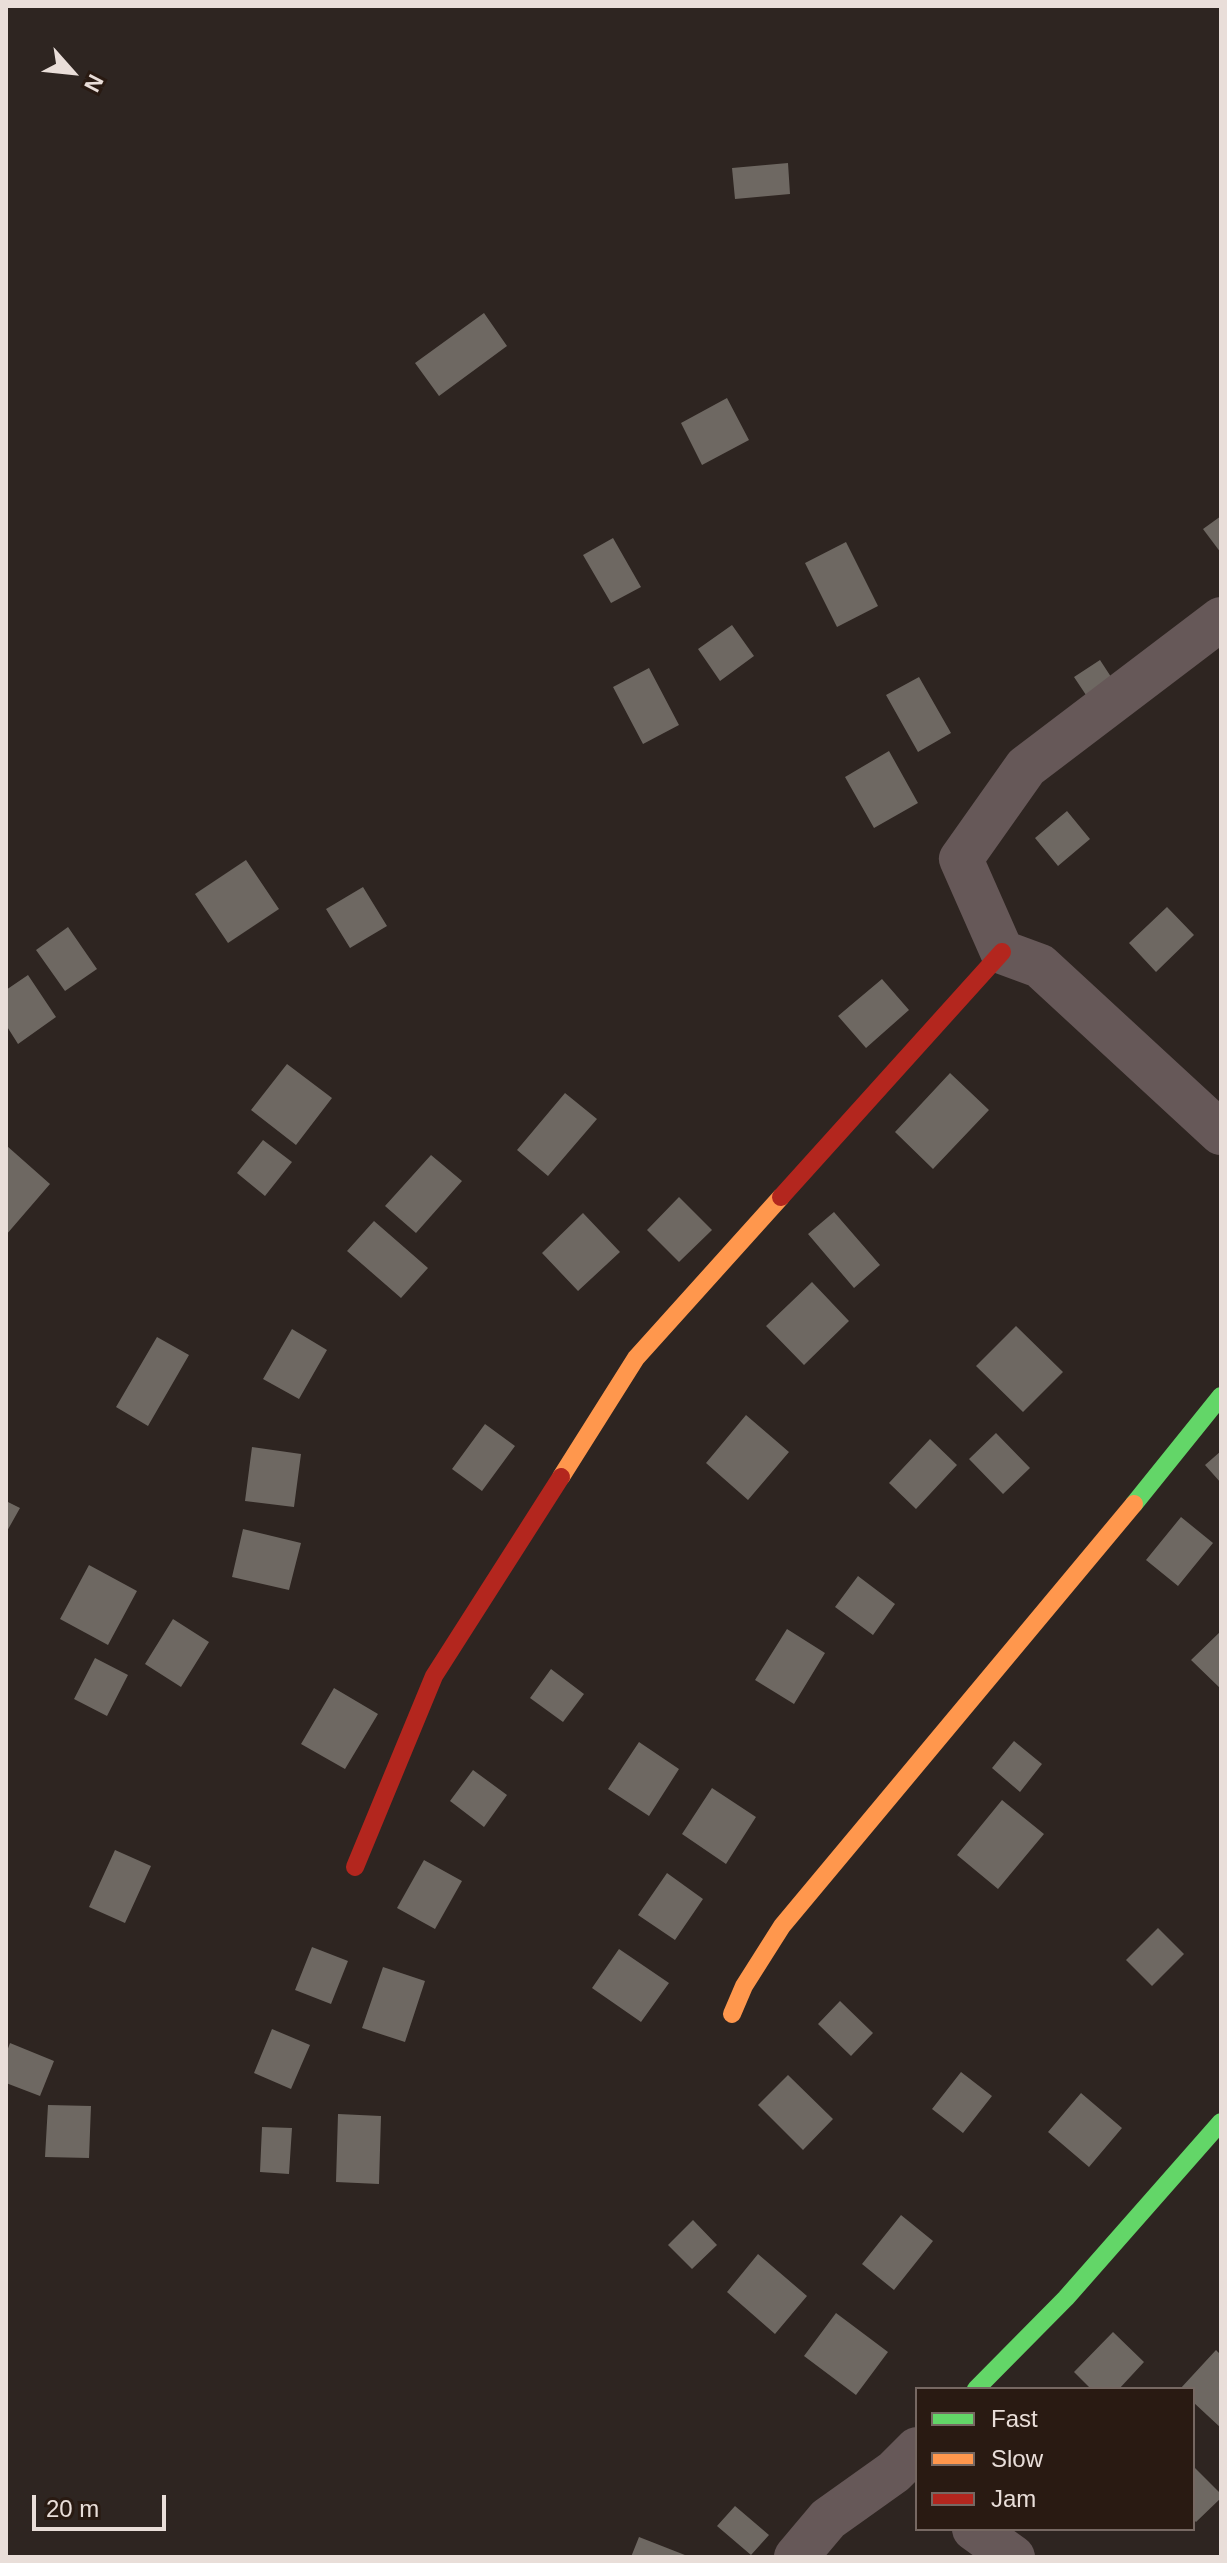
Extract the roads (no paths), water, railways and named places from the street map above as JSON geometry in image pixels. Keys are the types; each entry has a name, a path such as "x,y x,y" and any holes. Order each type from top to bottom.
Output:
{"street":[{"path":"1221,619 1026,767 961,859 1002,952 1040,966 1221,1133"},
{"path":"355,1867 434,1676 636,1358 1002,952"},
{"path":"732,2014 744,1986 782,1926 1069,1585 1221,1396"},
{"path":"978,2387 1066,2298 1221,2122"},
{"path":"796,2557 828,2519 909,2470"},
{"path":"977,2531 1013,2557"}]}
